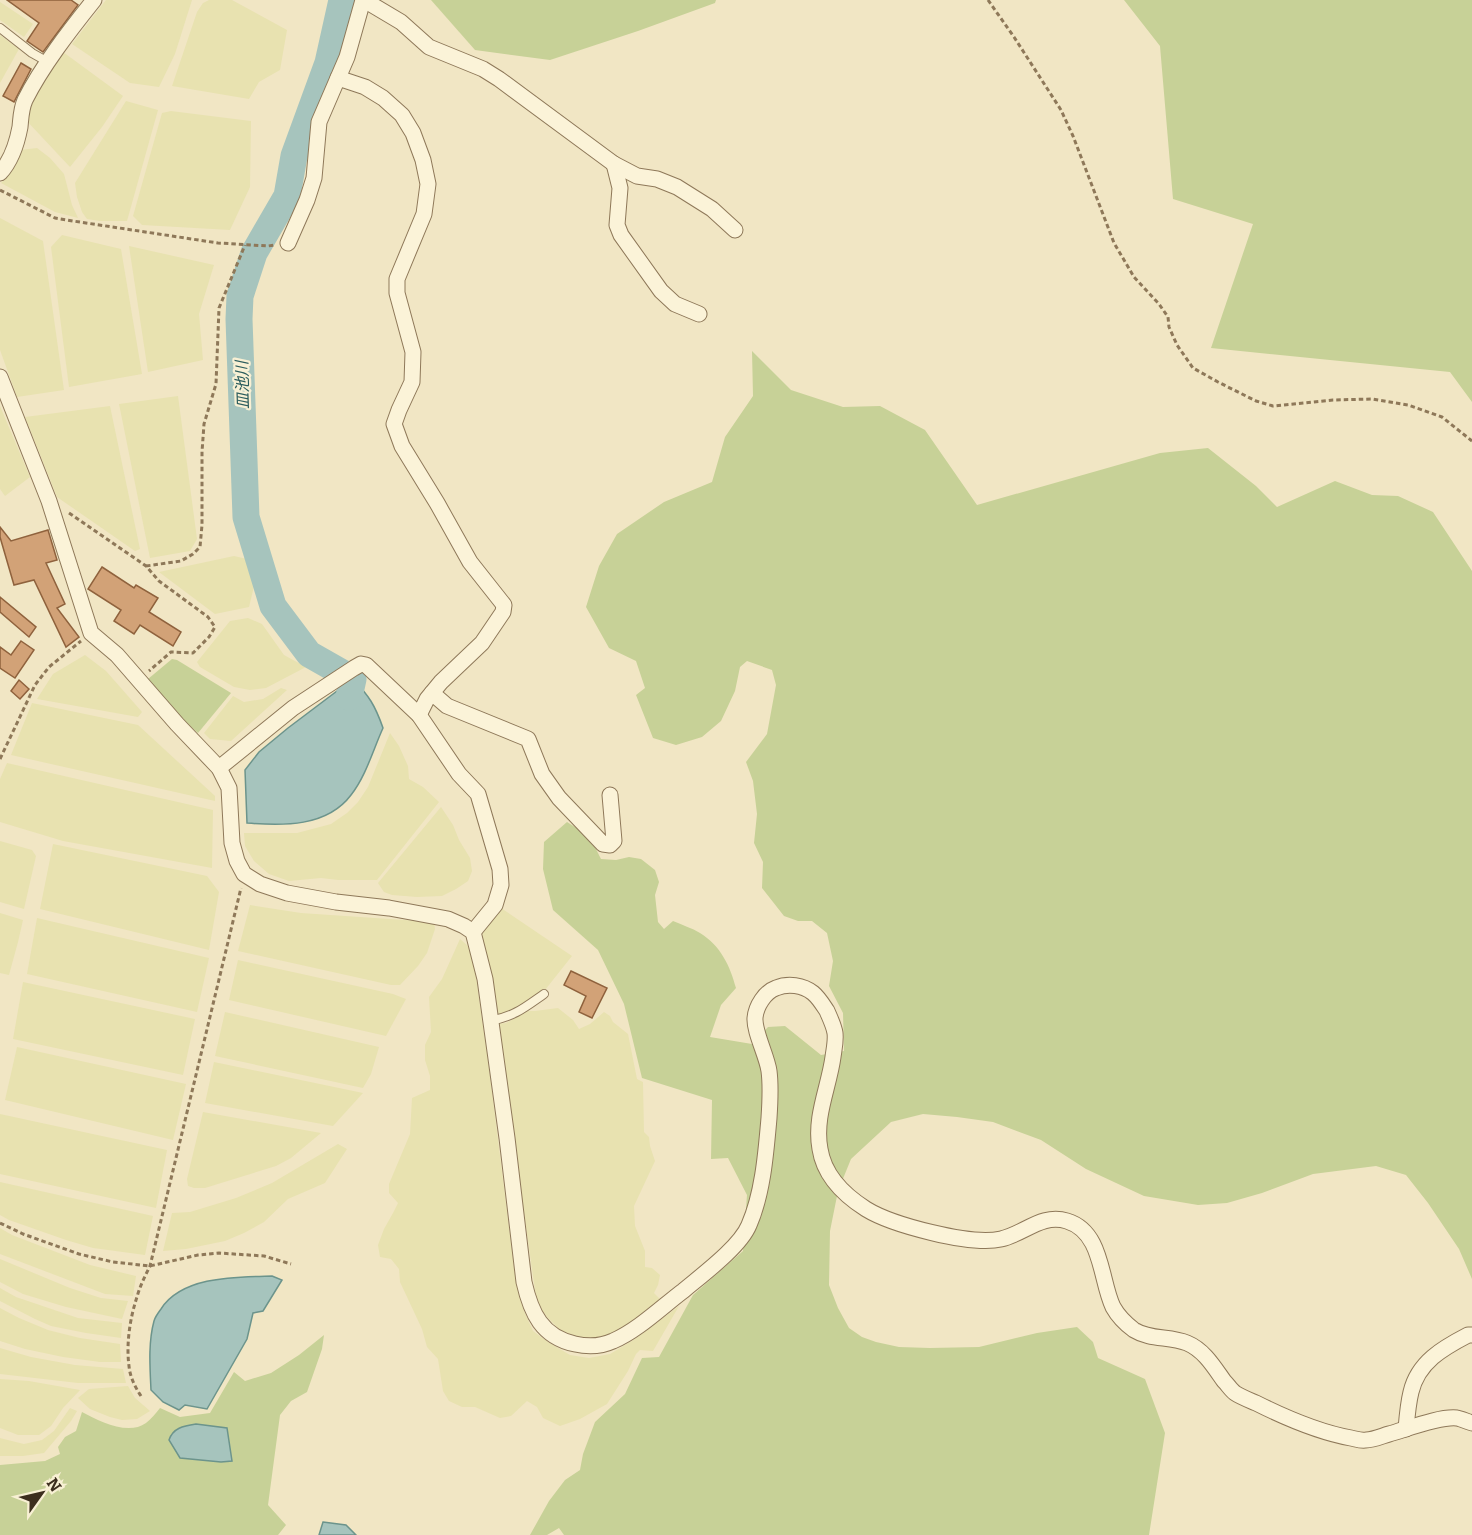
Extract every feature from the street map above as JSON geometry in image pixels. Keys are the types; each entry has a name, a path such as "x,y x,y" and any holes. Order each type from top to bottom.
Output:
{"street":[{"path":"0,173 15,146 23,105 48,63 94,0"},
{"path":"288,243 314,178 319,122 346,57 364,0 401,22 429,47 483,69 499,79 614,164 637,176 657,179 677,187 712,210 735,230"},
{"path":"338,78 365,87 383,98 402,115 423,160 428,184 424,214 397,279 397,293 413,352 412,382 394,424 402,446 470,562 504,605 503,612 482,643 441,682 419,715"},
{"path":"614,164 620,188 617,225 621,235 661,291 675,304 699,314"},
{"path":"0,377 49,501 91,633 117,655 219,768 230,788 232,843 237,861 244,874 260,884 287,893 448,919 473,932 485,980 524,1282 534,1315 551,1335 579,1345 595,1346 611,1342 628,1333 728,1252 747,1230 757,1204 761,1182 770,1101 769,1070 754,1020 760,1001 773,989 788,985 802,986 814,994 824,1006 836,1036 833,1061 820,1113 818,1137 821,1155 829,1174 838,1187 867,1209 885,1219 924,1231 989,1241 1002,1239 1053,1219 1067,1221 1081,1227 1097,1253 1113,1307 1125,1323 1142,1335 1186,1343 1203,1352 1232,1392 1285,1417 1333,1434 1366,1440 1442,1419 1458,1418 1472,1423"},
{"path":"219,768 292,708 354,668 361,664 366,665 419,715 459,774 478,794 500,869 501,885 495,905 473,932"},
{"path":"432,693 447,706 528,739 542,774 559,798 603,844 610,845 614,841 610,795"},
{"path":"1406,1429 1411,1390 1423,1365 1444,1347 1472,1335"}],"lane":[{"path":"0,28 48,63"},
{"path":"490,1021 508,1017 544,994"}],"path":[{"path":"988,0 1061,110 1114,243 1134,277 1159,304 1168,318 1177,345 1193,368 1256,401 1273,406 1372,399 1408,405 1442,417 1472,441"},
{"path":"0,190 55,218 218,243 268,246"},
{"path":"146,566 181,561 200,547 204,424 216,384 219,308 245,245"},
{"path":"49,501 75,516 146,566 159,581 208,617 215,627 194,653 171,652 139,679"},
{"path":"0,759 35,685 49,667 91,633"},
{"path":"141,1396 133,1383 129,1367 132,1315 137,1294 150,1266 244,874"},
{"path":"0,1222 23,1234 79,1254 114,1262 150,1266 198,1255 219,1253 264,1256 291,1264"}],"shaded area":[{"path":"106,0 192,0 175,54 159,87 130,83 72,44"},
{"path":"209,0 232,0 287,30 280,70 259,82 249,99 172,86 197,12 203,3"},
{"path":"0,2 33,24 24,37 0,20"},
{"path":"0,35 19,49 0,83"},
{"path":"63,52 123,96 70,167 25,119 28,105"},
{"path":"126,101 158,110 127,221 87,219 77,197 75,183"},
{"path":"171,111 251,121 250,187 230,230 142,225 133,216 162,113"},
{"path":"37,148 50,158 64,174 78,218 55,212 1,183 11,171 20,150"},
{"path":"0,218 43,241 64,390 17,397 0,350"},
{"path":"62,235 121,249 142,374 69,387 51,247"},
{"path":"129,246 214,265 199,314 203,360 148,372"},
{"path":"178,396 197,539 190,551 150,558 119,404"},
{"path":"0,406 30,477 5,496 0,489"},
{"path":"110,406 140,549 135,551 57,497 25,417"},
{"path":"234,556 247,559 255,567 256,578 249,607 215,614 159,572"},
{"path":"248,618 262,624 284,655 306,667 266,688 250,690 234,687 200,667 197,662 230,621"},
{"path":"85,655 106,671 142,712 138,717 37,699 53,674"},
{"path":"281,688 287,690 231,741 210,739 204,733 233,696 244,702 263,699"},
{"path":"32,703 138,725 215,796 215,801 11,755"},
{"path":"390,733 408,766 409,779 423,787 439,802 377,880 321,878 289,881 269,874 254,861 245,846 244,833 297,833 331,824 347,813 368,787"},
{"path":"7,763 213,810 212,868 63,841 0,822 0,779"},
{"path":"441,807 470,858 472,871 468,881 442,896 417,897 384,892 378,883"},
{"path":"0,841 32,850 36,856 24,909 0,902"},
{"path":"53,844 207,876 219,892 209,950 40,909"},
{"path":"250,905 301,913 434,922 435,929 427,953 418,966 400,985 391,985 238,951"},
{"path":"501,908 572,956 545,990 509,1012 497,1016 482,938 483,931"},
{"path":"0,913 23,920 9,975 0,973"},
{"path":"37,918 209,958 197,1012 27,974"},
{"path":"460,939 467,945 473,956 514,1267 524,1311 533,1331 570,1355 589,1358 610,1354 635,1339 679,1306 653,1351 640,1350 636,1354 607,1404 580,1419 560,1426 543,1418 537,1407 527,1401 511,1416 500,1418 475,1407 462,1407 449,1401 443,1391 438,1359 427,1347 422,1329 400,1282 399,1269 391,1259 380,1257 378,1245 398,1203 389,1193 389,1184 410,1134 412,1098 430,1090 430,1076 425,1060 425,1045 431,1032 429,997 442,979"},
{"path":"238,960 393,994 406,999 386,1036 229,1000"},
{"path":"23,982 195,1019 183,1075 13,1039"},
{"path":"558,1008 573,1020 579,1029 590,1024 604,1012 628,1034 637,1079 643,1082 644,1132 649,1137 655,1161 634,1206 635,1226 645,1251 645,1267 652,1268 660,1275 654,1293 660,1299 619,1331 593,1339 561,1331 537,1304 497,1024 506,1023 528,1011"},
{"path":"225,1012 379,1047 371,1074 363,1088 215,1056"},
{"path":"17,1047 186,1084 173,1140 5,1100"},
{"path":"214,1062 363,1093 333,1126 205,1103"},
{"path":"203,1112 321,1133 291,1158 276,1166 205,1188 194,1188 188,1186 187,1179"},
{"path":"0,1114 167,1150 156,1208 0,1174"},
{"path":"338,1144 347,1149 325,1183 288,1199 264,1222 225,1241 163,1251 172,1213 190,1212 236,1198 272,1183"},
{"path":"0,1182 153,1216 145,1255 93,1248 9,1220 0,1215"},
{"path":"0,1228 12,1235 90,1265 136,1276 133,1296 105,1294 0,1254"},
{"path":"0,1259 70,1288 101,1298 128,1301 122,1319 66,1307 23,1294 0,1282"},
{"path":"0,1288 16,1297 78,1318 122,1323 121,1338 51,1326 0,1301"},
{"path":"0,1308 48,1330 120,1344 121,1362 100,1362 63,1357 0,1341"},
{"path":"0,1348 31,1357 75,1365 123,1369 126,1383 78,1383 0,1374"},
{"path":"0,1379 29,1381 80,1390 63,1408 51,1426 39,1435 18,1435 0,1428"},
{"path":"128,1386 135,1398 150,1411 137,1419 122,1420 110,1417 90,1409 78,1398 89,1389"},
{"path":"70,1408 77,1411 44,1453 0,1456 0,1438 24,1444 42,1440 54,1431"}],"green space":[{"path":"431,0 716,0 715,3 638,31 550,60 475,50"},
{"path":"1124,0 1472,0 1472,402 1450,372 1211,348 1253,224 1173,199 1160,46"},
{"path":"752,351 791,390 843,407 880,406 925,430 977,505 1160,453 1208,448 1256,486 1277,507 1335,481 1372,495 1398,496 1433,512 1472,571 1472,1279 1459,1249 1406,1175 1376,1166 1313,1174 1227,1203 1198,1205 1144,1196 1086,1169 1041,1140 993,1122 923,1114 891,1122 851,1159 838,1191 830,1231 829,1285 849,1328 862,1337 899,1347 979,1347 1037,1333 1077,1327 1093,1342 1098,1358 1145,1379 1165,1433 1149,1535 564,1535 559,1528 547,1535 530,1535 549,1501 565,1480 580,1470 583,1454 595,1422 625,1394 642,1358 659,1357 693,1295 743,1251 747,1195 728,1158 711,1159 712,1100 642,1078 624,1004 598,950 553,910 543,869 544,842 567,822 588,837 601,859 616,860 629,857 641,859 655,870 659,882 655,895 658,922 664,929 673,921 707,938 724,957 734,980 736,988 721,1005 710,1037 752,1044 768,1027 785,1026 821,1055 844,1051 843,1013 829,986 833,961 827,933 812,921 798,921 784,916 762,888 763,862 754,843 757,814 753,781 746,762 767,734 776,685 772,670 747,661 740,667 735,691 721,721 702,737 676,745 653,738 636,695 645,688 636,661 609,648 586,607 599,566 617,534 664,502 712,482 725,437 753,396"},
{"path":"172,659 231,693 198,733 182,719 148,679"},
{"path":"324,1335 322,1349 307,1392 291,1401 280,1415 268,1505 286,1525 278,1535 0,1535 0,1465 45,1461 60,1454 58,1447 65,1437 76,1431 82,1412 122,1428 139,1427 152,1418 160,1408 180,1417 210,1413 234,1372 245,1381 271,1373"}],"water":[{"path":"353,679 371,701 383,728 365,771 351,795 341,806 317,819 289,824 247,823 245,770 259,752"},
{"path":"272,1276 282,1280 263,1311 253,1313 247,1339 207,1409 185,1405 179,1410 163,1402 151,1390 150,1347 154,1320 170,1298 182,1290 211,1280"},
{"path":"196,1424 227,1428 232,1461 180,1458 169,1440 179,1428"},
{"path":"323,1522 346,1525 356,1535 319,1535"}],"building":[{"path":"7,0 71,0 78,5 43,52 27,41 39,23"},
{"path":"21,63 31,69 14,102 3,96"},
{"path":"0,527 11,541 48,530 57,560 46,563 65,604 57,608 79,637 66,647 34,580 14,585 0,537"},
{"path":"102,567 134,588 136,585 158,598 149,612 181,632 173,646 140,625 134,634 114,621 121,610 88,589"},
{"path":"0,597 36,627 29,637 0,612"},
{"path":"21,641 34,650 15,678 0,668 0,647 11,655"},
{"path":"19,680 29,689 20,699 11,691"},
{"path":"571,971 607,988 592,1018 579,1012 586,996 564,985"}],"waterway":[{"name":"皿池川","path":"342,0 328,63 294,156 287,196 254,253 240,296 239,319 246,517 273,606 309,654 353,679 349,697"}]}
